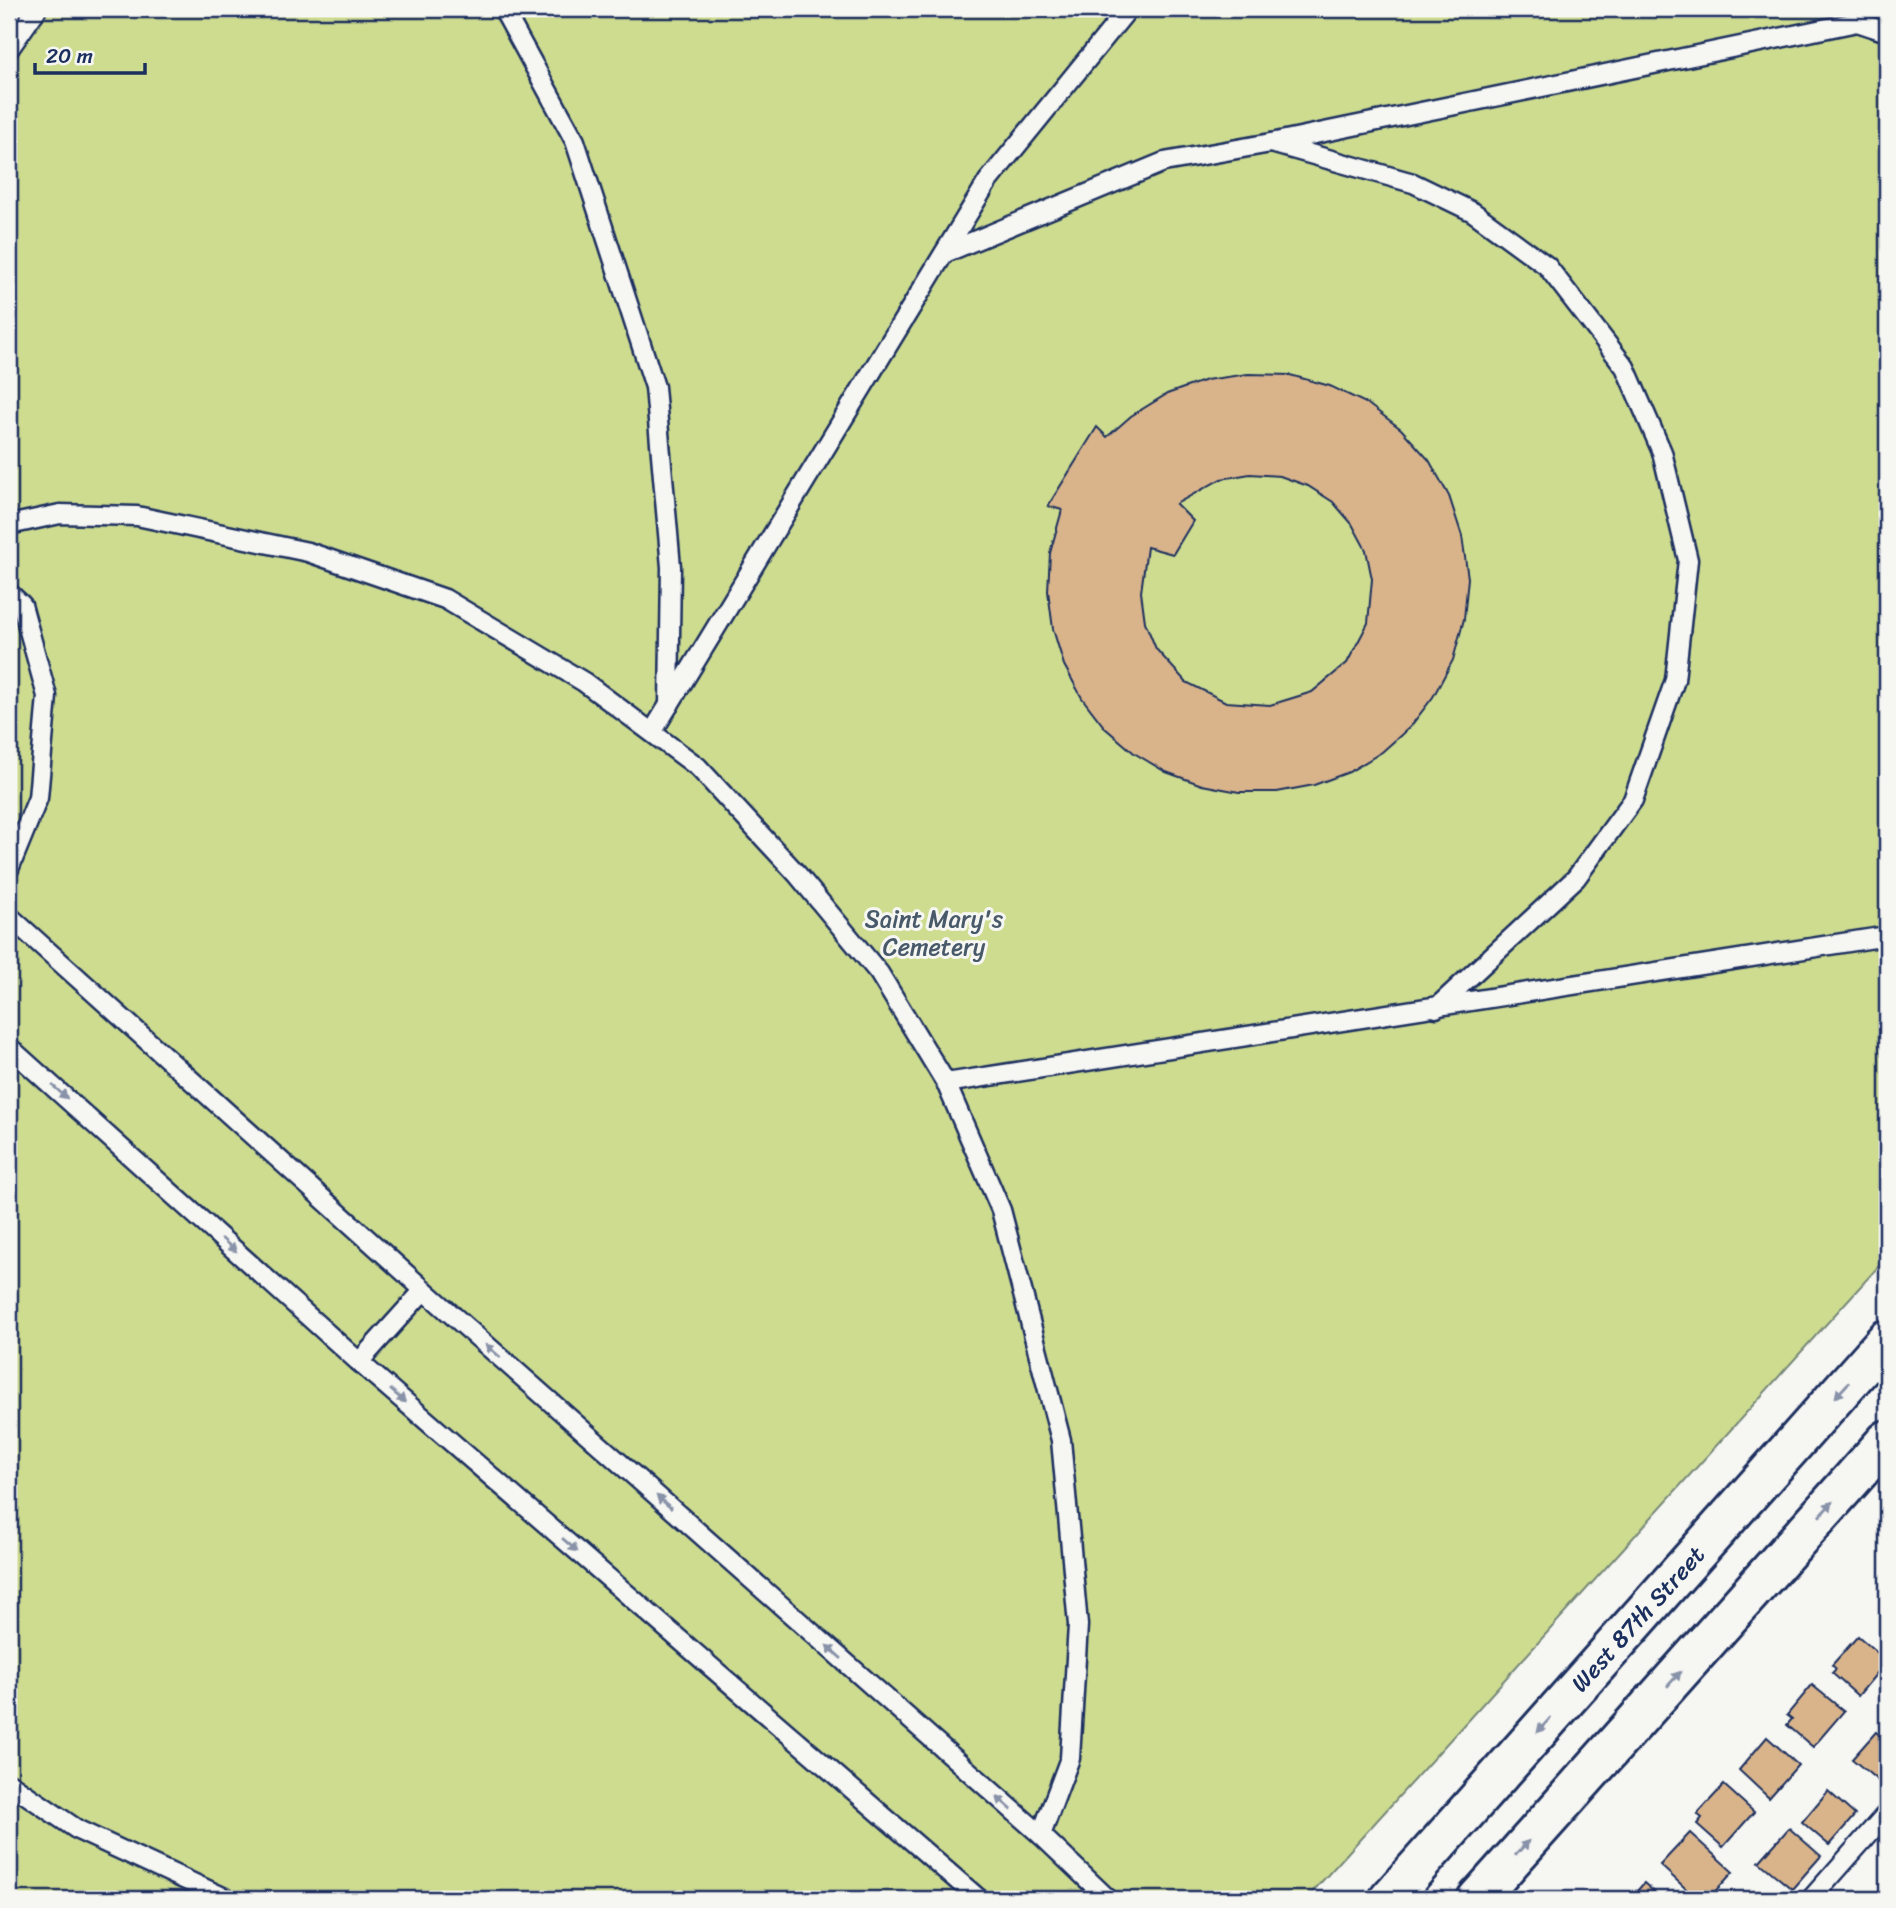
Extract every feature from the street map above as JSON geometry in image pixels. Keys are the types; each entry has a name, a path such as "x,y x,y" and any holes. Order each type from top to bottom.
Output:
{"main road":[{"name":"West 87th Street","path":"1389,1899 1887,1339"},
{"path":"1477,1899 1887,1440"}],"lane":[{"path":"9,49 37,9"},
{"path":"653,731 988,181 1128,9"},
{"path":"506,10 575,141 655,387 671,567 669,707"},
{"path":"945,253 1164,162 1271,143 1857,22 1887,32"},
{"path":"1271,143 1413,183 1473,212 1547,266 1625,367 1662,452 1688,560 1675,680 1633,800 1576,878 1436,1008"},
{"path":"9,525 60,514 137,516 308,552 445,599 584,682 698,767 797,874 879,973 946,1083 1001,1210 1061,1440 1078,1625 1070,1758 1041,1835"},
{"path":"9,593 22,605 47,696 38,798 9,869"},
{"path":"9,916 424,1290 1041,1835 1108,1899"},
{"path":"946,1083 1887,936"},
{"path":"9,1047 359,1362 979,1899"},
{"path":"359,1362 424,1290"},
{"path":"9,1783 78,1830 227,1899"},
{"path":"1811,1899 1887,1813"}],"green space":[{"name":"Saint Mary's Cemetery","path":"9,9 1887,9 1887,1257 1306,1899 9,1899"}],"building":[{"path":"1248,374 1290,375 1330,386 1368,404 1401,429 1429,460 1449,496 1462,536 1468,578 1464,619 1453,660 1433,697 1410,727 1382,752 1349,772 1314,785 1277,792 1239,792 1202,785 1166,772 1134,753 1105,728 1082,698 1064,665 1053,629 1048,591 1050,553 1062,510 1048,506 1097,427 1107,437 1131,416 1167,394 1206,380","holes":["1250,474 1280,476 1308,486 1333,502 1352,524 1366,550 1372,579 1368,623 1347,663 1312,692 1270,705 1226,702 1186,682 1156,649 1145,622 1141,592 1147,547 1173,554 1193,521 1176,504 1221,479"]},
{"path":"1858,1636 1887,1661 1858,1696 1832,1673 1836,1669 1832,1665"},
{"path":"1812,1685 1844,1711 1813,1747 1787,1725 1792,1719 1787,1715"},
{"path":"1876,1732 1887,1741 1887,1778 1882,1784 1852,1759"},
{"path":"1767,1737 1798,1765 1769,1798 1739,1770"},
{"path":"1724,1785 1754,1812 1723,1847 1697,1824 1702,1818 1697,1814"},
{"path":"1828,1791 1855,1815 1829,1845 1802,1822"},
{"path":"1789,1828 1821,1856 1792,1889 1759,1862"},
{"path":"1690,1833 1733,1872 1708,1899 1697,1899 1660,1865"},
{"path":"1644,1883 1662,1899 1630,1899"}]}
